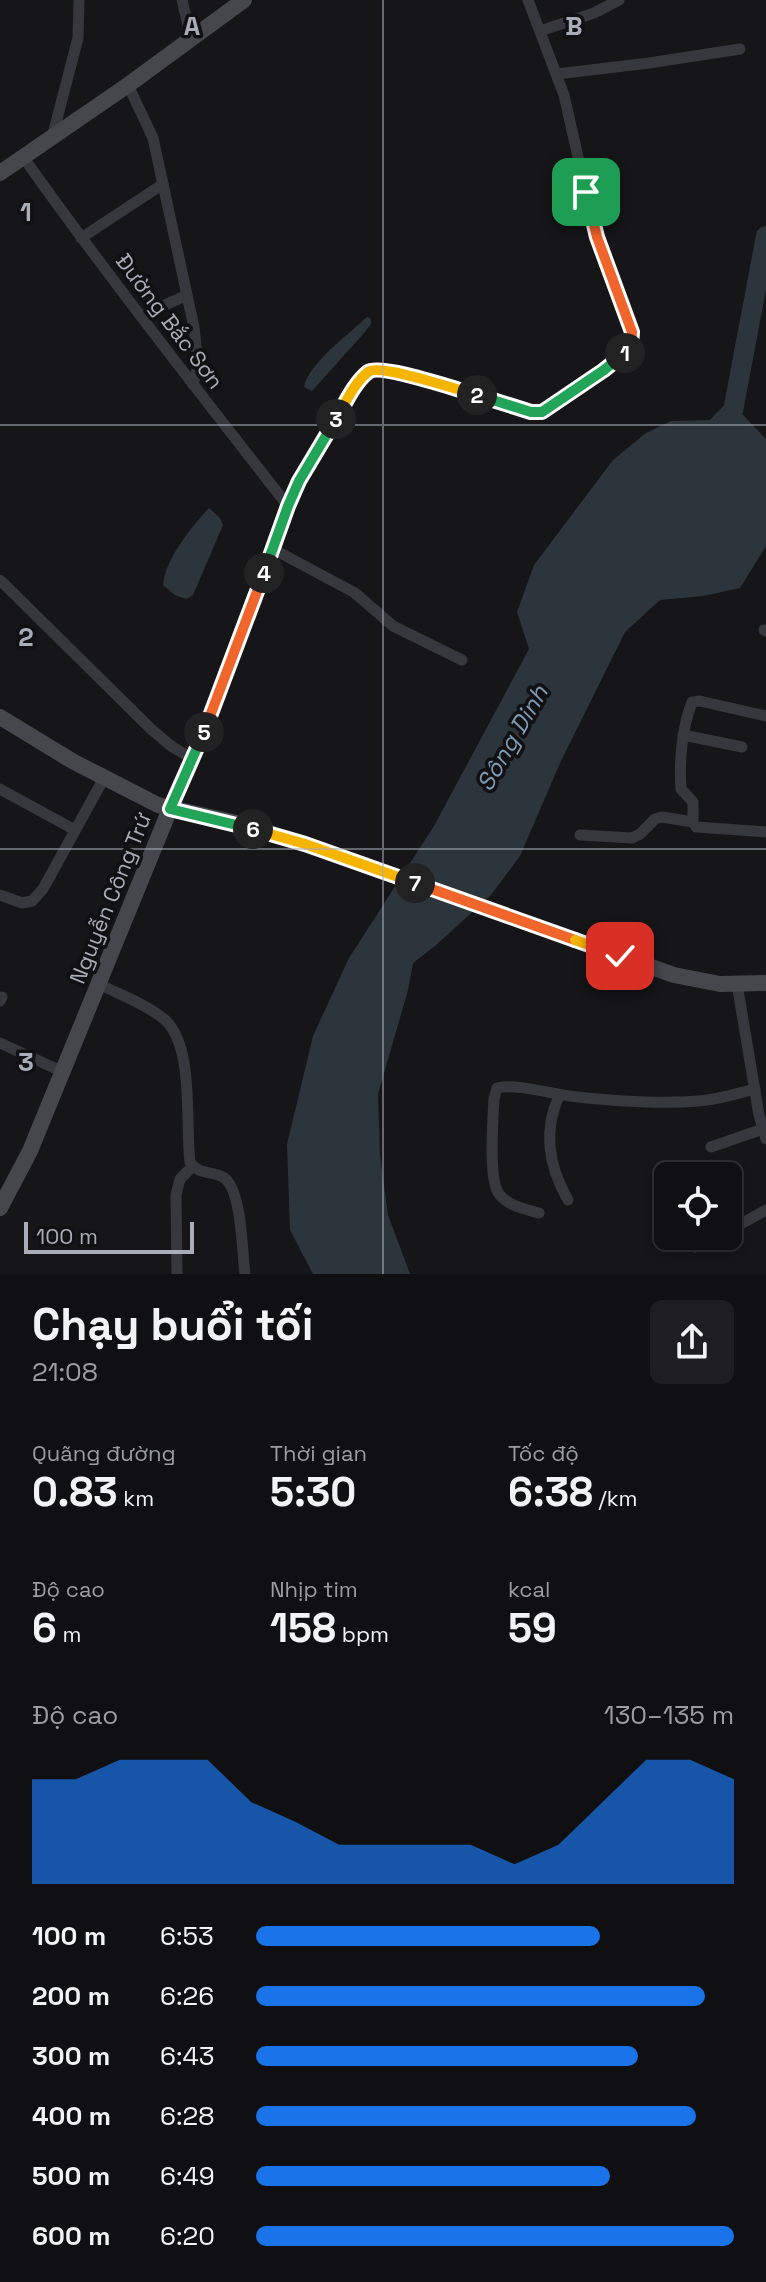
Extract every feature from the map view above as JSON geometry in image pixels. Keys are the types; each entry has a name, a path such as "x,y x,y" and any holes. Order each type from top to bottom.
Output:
{"main road":[{"path":"0,173 244,0"},
{"path":"0,717 104,778 170,809 234,818 694,980 766,983"},
{"name":"Nguyễn Công Trứ","path":"0,1208 5,1190 30,1151 170,809"}],"street":[{"path":"52,138 78,38 79,0"},
{"path":"182,0 191,38"},
{"name":"Nguyễn Công Trứ","path":"170,809 193,759 288,506 304,472 358,383 375,369 394,372 536,413 604,370 628,349 632,338 631,327 595,232 568,108 528,0"},
{"path":"540,31 585,17 619,0"},
{"path":"557,74 740,49"},
{"path":"128,85 153,138 163,184 197,355 197,374 193,385"},
{"name":"Đường Bắc Sơn","path":"23,157 81,238 288,506"},
{"path":"81,238 163,184"},
{"path":"141,316 187,295"},
{"path":"273,549 355,593 393,626 462,660"},
{"path":"0,580 151,729 193,759"},
{"path":"766,716 694,701 690,704 683,735 680,786 693,802 696,827 766,832"},
{"path":"683,735 742,747"},
{"path":"0,895 22,903 37,897 104,778"},
{"path":"0,789 75,830"},
{"path":"580,835 632,838 662,817 693,822"},
{"path":"99,984 157,1014 176,1034 188,1098 192,1167"},
{"path":"711,1147 764,1134 737,984"},
{"path":"0,1043 61,1071"},
{"path":"539,1213 510,1203 495,1186 494,1094 497,1088 559,1096 685,1101 708,1100 755,1089"},
{"path":"559,1096 549,1134 556,1177 568,1200"},
{"path":"177,1274 176,1195 180,1179 192,1167"},
{"path":"192,1167 220,1176 231,1184 238,1207 245,1274"},
{"path":"742,1223 766,1210"}],"water":[{"path":"367,317 371,319 371,324 312,391 304,387 321,359"},
{"path":"729,400 766,439 766,546 740,588 703,596 660,600 625,632 560,763 520,856 491,895 413,963 378,1094 380,1155 388,1215 410,1274 313,1274 290,1230 287,1144 313,1036 349,958 434,826 529,649 517,612 534,565 613,460 646,433 671,421 710,420"},
{"path":"209,508 223,525 193,595 186,599 163,585 165,575 180,544"}],"waterway":[{"name":"Sông Dinh","path":"729,432 766,236"}],"route":[{"path":"586,192 597,237 631,327 632,338 628,349 604,370 536,413 394,372 375,369 367,373 299,481 214,706 170,809 232,822 305,844 620,956"}]}
